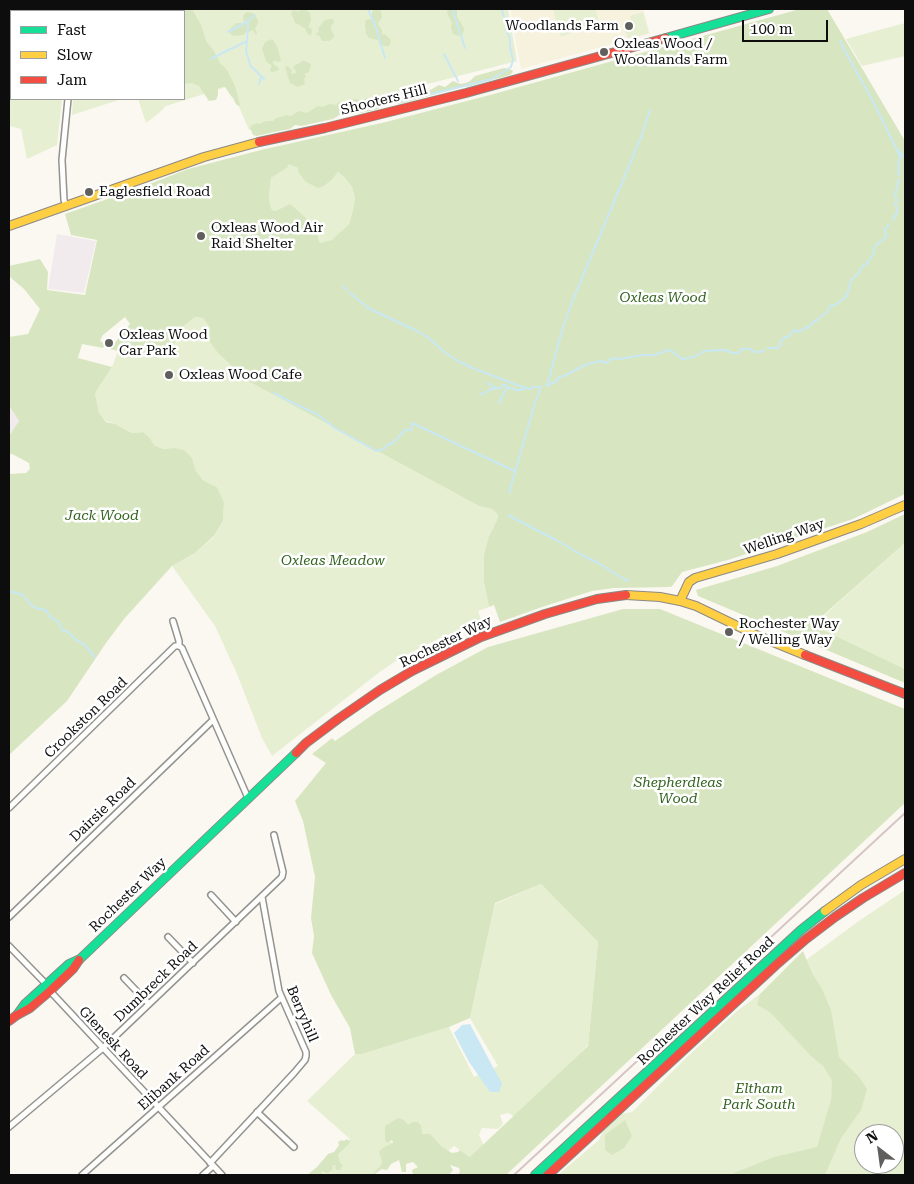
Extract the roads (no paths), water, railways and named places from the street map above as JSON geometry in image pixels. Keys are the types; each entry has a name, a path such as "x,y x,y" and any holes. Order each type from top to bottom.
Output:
{"main road":[{"name":"Shooters Hill","path":"9,226 204,157 466,93 769,9"},
{"name":"Welling Way","path":"680,601 689,582 694,578 777,554 861,524 905,505"},
{"name":"Rochester Way","path":"9,1021 30,1008 48,988 73,969 80,959 306,743 380,690 412,671 481,637 545,614 599,599 624,595 640,595 680,601 701,608 756,635 905,694"},
{"name":"Rochester Way Relief Road","path":"535,1175 801,930 855,890 905,859"},
{"name":"Rochester Way Relief Road","path":"548,1175 806,939 863,898 905,873"}],"street":[{"path":"66,206 62,160 68,100"},
{"path":"173,621 179,646 182,648 248,798"},
{"name":"Crookston Road","path":"9,808 175,646 179,646"},
{"name":"Dairsie Road","path":"9,917 213,720"},
{"name":"Dumbreck Road","path":"9,1127 103,1048 282,877 274,835"},
{"path":"211,895 236,922"},
{"name":"Berryhill","path":"203,1175 305,1060 306,1056 306,1052 281,998 262,897"},
{"path":"168,937 193,963"},
{"name":"Glenesk Road","path":"9,946 222,1175"},
{"path":"124,978 149,1004"},
{"name":"Elibank Road","path":"82,1175 281,998"},
{"path":"257,1112 294,1147"}],"water":[{"path":"470,1024 502,1084 499,1092 490,1092 469,1062 454,1033 462,1025"}],"waterway":[{"path":"368,9 385,58"},
{"path":"453,9 465,48"},
{"path":"398,102 492,79 511,67 513,60 510,39 502,9"},
{"path":"228,32 255,15"},
{"path":"231,49 247,41 248,21"},
{"path":"247,41 246,51 251,67 264,79"},
{"path":"841,41 900,156 899,175"},
{"path":"211,59 230,49"},
{"path":"444,54 458,81"},
{"path":"259,84 261,76"},
{"path":"547,386 572,302 642,135 650,110"},
{"path":"898,150 905,158"},
{"path":"893,220 897,212 895,195 899,179"},
{"path":"768,348 777,348 781,345 780,342 794,330 798,332 810,326 826,313 830,306 835,305 847,295 851,280 868,262 876,245 886,237 885,229 889,225"},
{"path":"343,286 347,290"},
{"path":"350,293 368,308 429,338 458,361 529,389 541,387"},
{"path":"546,386 557,381 559,377 585,365 600,361 607,363 614,358 655,355 668,350 682,359 694,357 704,351 725,350 738,353 742,349 750,349 755,352 764,350"},
{"path":"487,383 496,388"},
{"path":"480,394 491,389 501,388 503,385 516,390 523,390 524,387"},
{"path":"499,403 507,387"},
{"path":"509,493 541,387"},
{"path":"274,393 317,414 335,428 376,451 384,449 387,445 393,443 405,430 411,430 412,423 515,471"},
{"path":"508,515 629,581"},
{"path":"9,591 23,595 31,605 46,610 50,617 59,622 62,630 68,632 76,640 84,644 95,657"}],"railway":[{"path":"514,1175 905,813"}],"place":[{"name":"Woodlands Farm","path":"629,26"},
{"name":"Oxleas Wood / Woodlands Farm","path":"604,52"},
{"name":"Eaglesfield Road","path":"89,192"},
{"name":"Oxleas Wood Air Raid Shelter","path":"201,236"},
{"name":"Oxleas Wood Car Park","path":"109,343"},
{"name":"Oxleas Wood Cafe","path":"169,375"},
{"name":"Rochester Way / Welling Way","path":"729,632"}],"park label":[{"name":"Oxleas Wood","path":"663,298"},
{"name":"Jack Wood","path":"102,516"},
{"name":"Oxleas Meadow","path":"333,561"},
{"name":"Shepherdleas Wood","path":"678,792"},
{"name":"Eltham Park South","path":"759,1098"}]}
